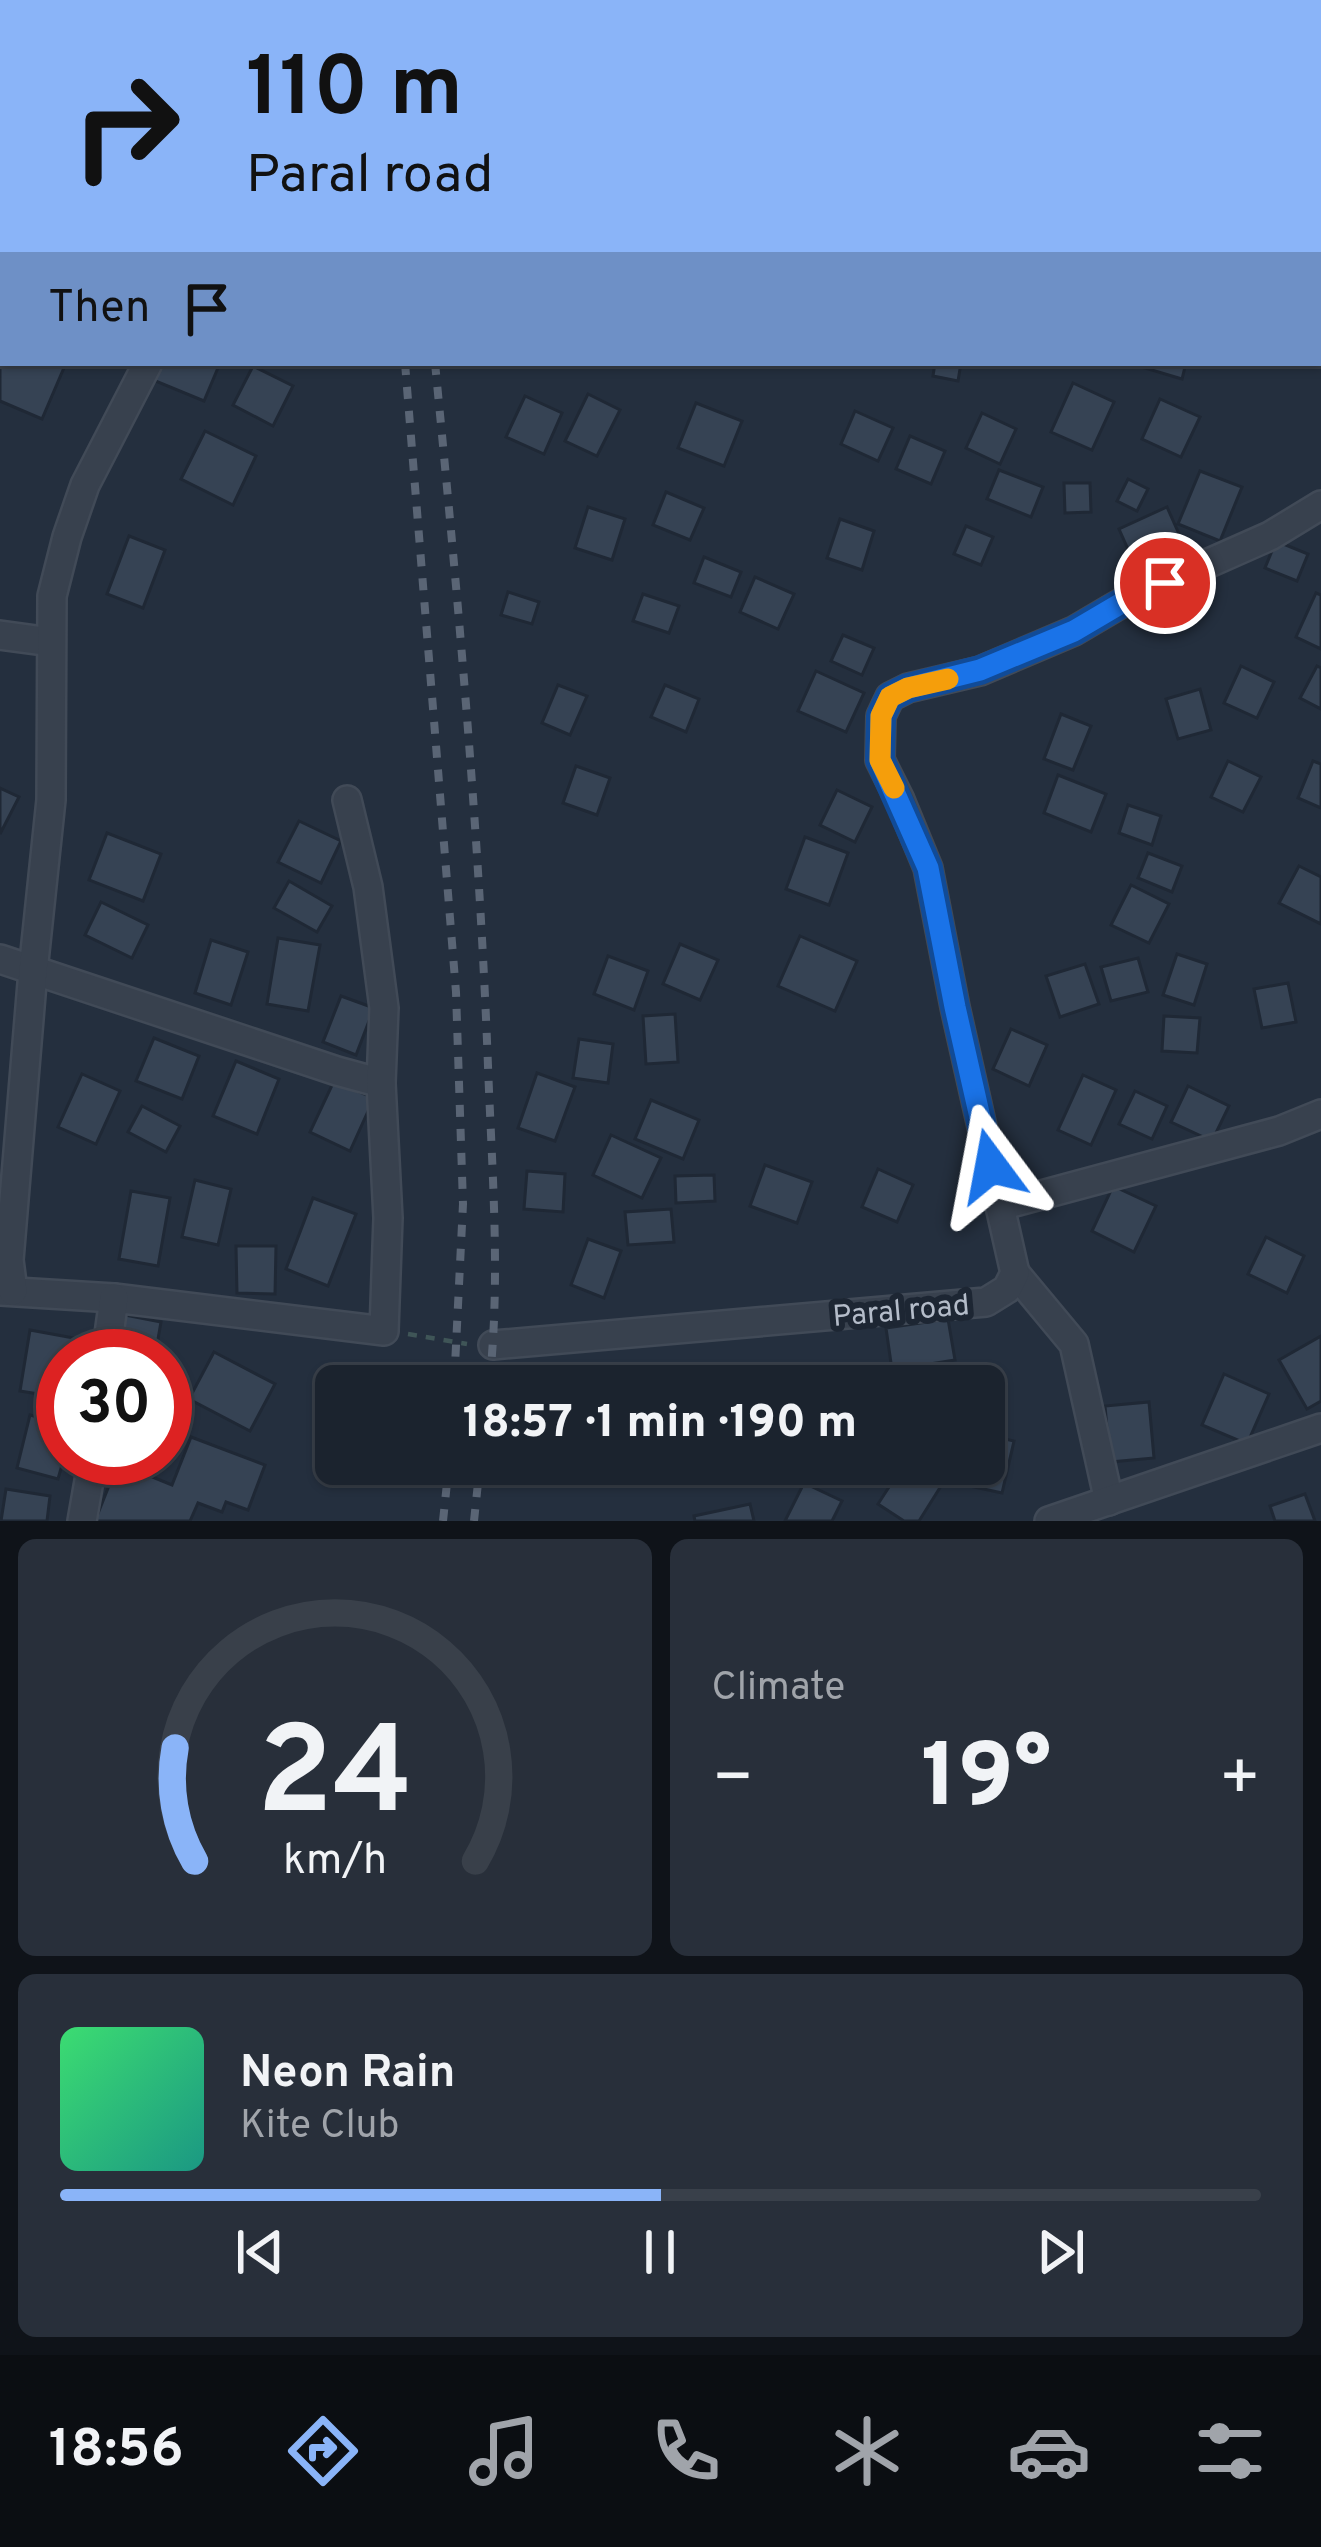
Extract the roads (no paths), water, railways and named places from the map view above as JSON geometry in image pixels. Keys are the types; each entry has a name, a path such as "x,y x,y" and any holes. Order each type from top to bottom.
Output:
{"street":[{"path":"146,366 85,485 52,596 51,800 6,1291 114,1298 384,1330 388,1218 381,1083 384,1008 368,887 347,800"},
{"path":"1108,1501 1074,1344 1015,1273 928,868 880,760 881,716 890,697 908,688 980,670 1074,631 1130,598 1270,536 1321,505"},
{"path":"0,634 51,642"},
{"path":"0,959 381,1083"},
{"path":"1000,1206 1279,1131 1321,1114"},
{"name":"Paral road","path":"494,1345 986,1303 1007,1289 1015,1273"},
{"path":"110,1329 114,1298"},
{"path":"1048,1521 1321,1428"},
{"path":"82,1521 88,1485"}],"railway":[{"path":"405,366 456,992 463,1204 455,1365"},
{"path":"435,366 467,714 484,978 495,1266 491,1365"},
{"path":"443,1521 447,1485"},
{"path":"474,1521 478,1485"}]}
